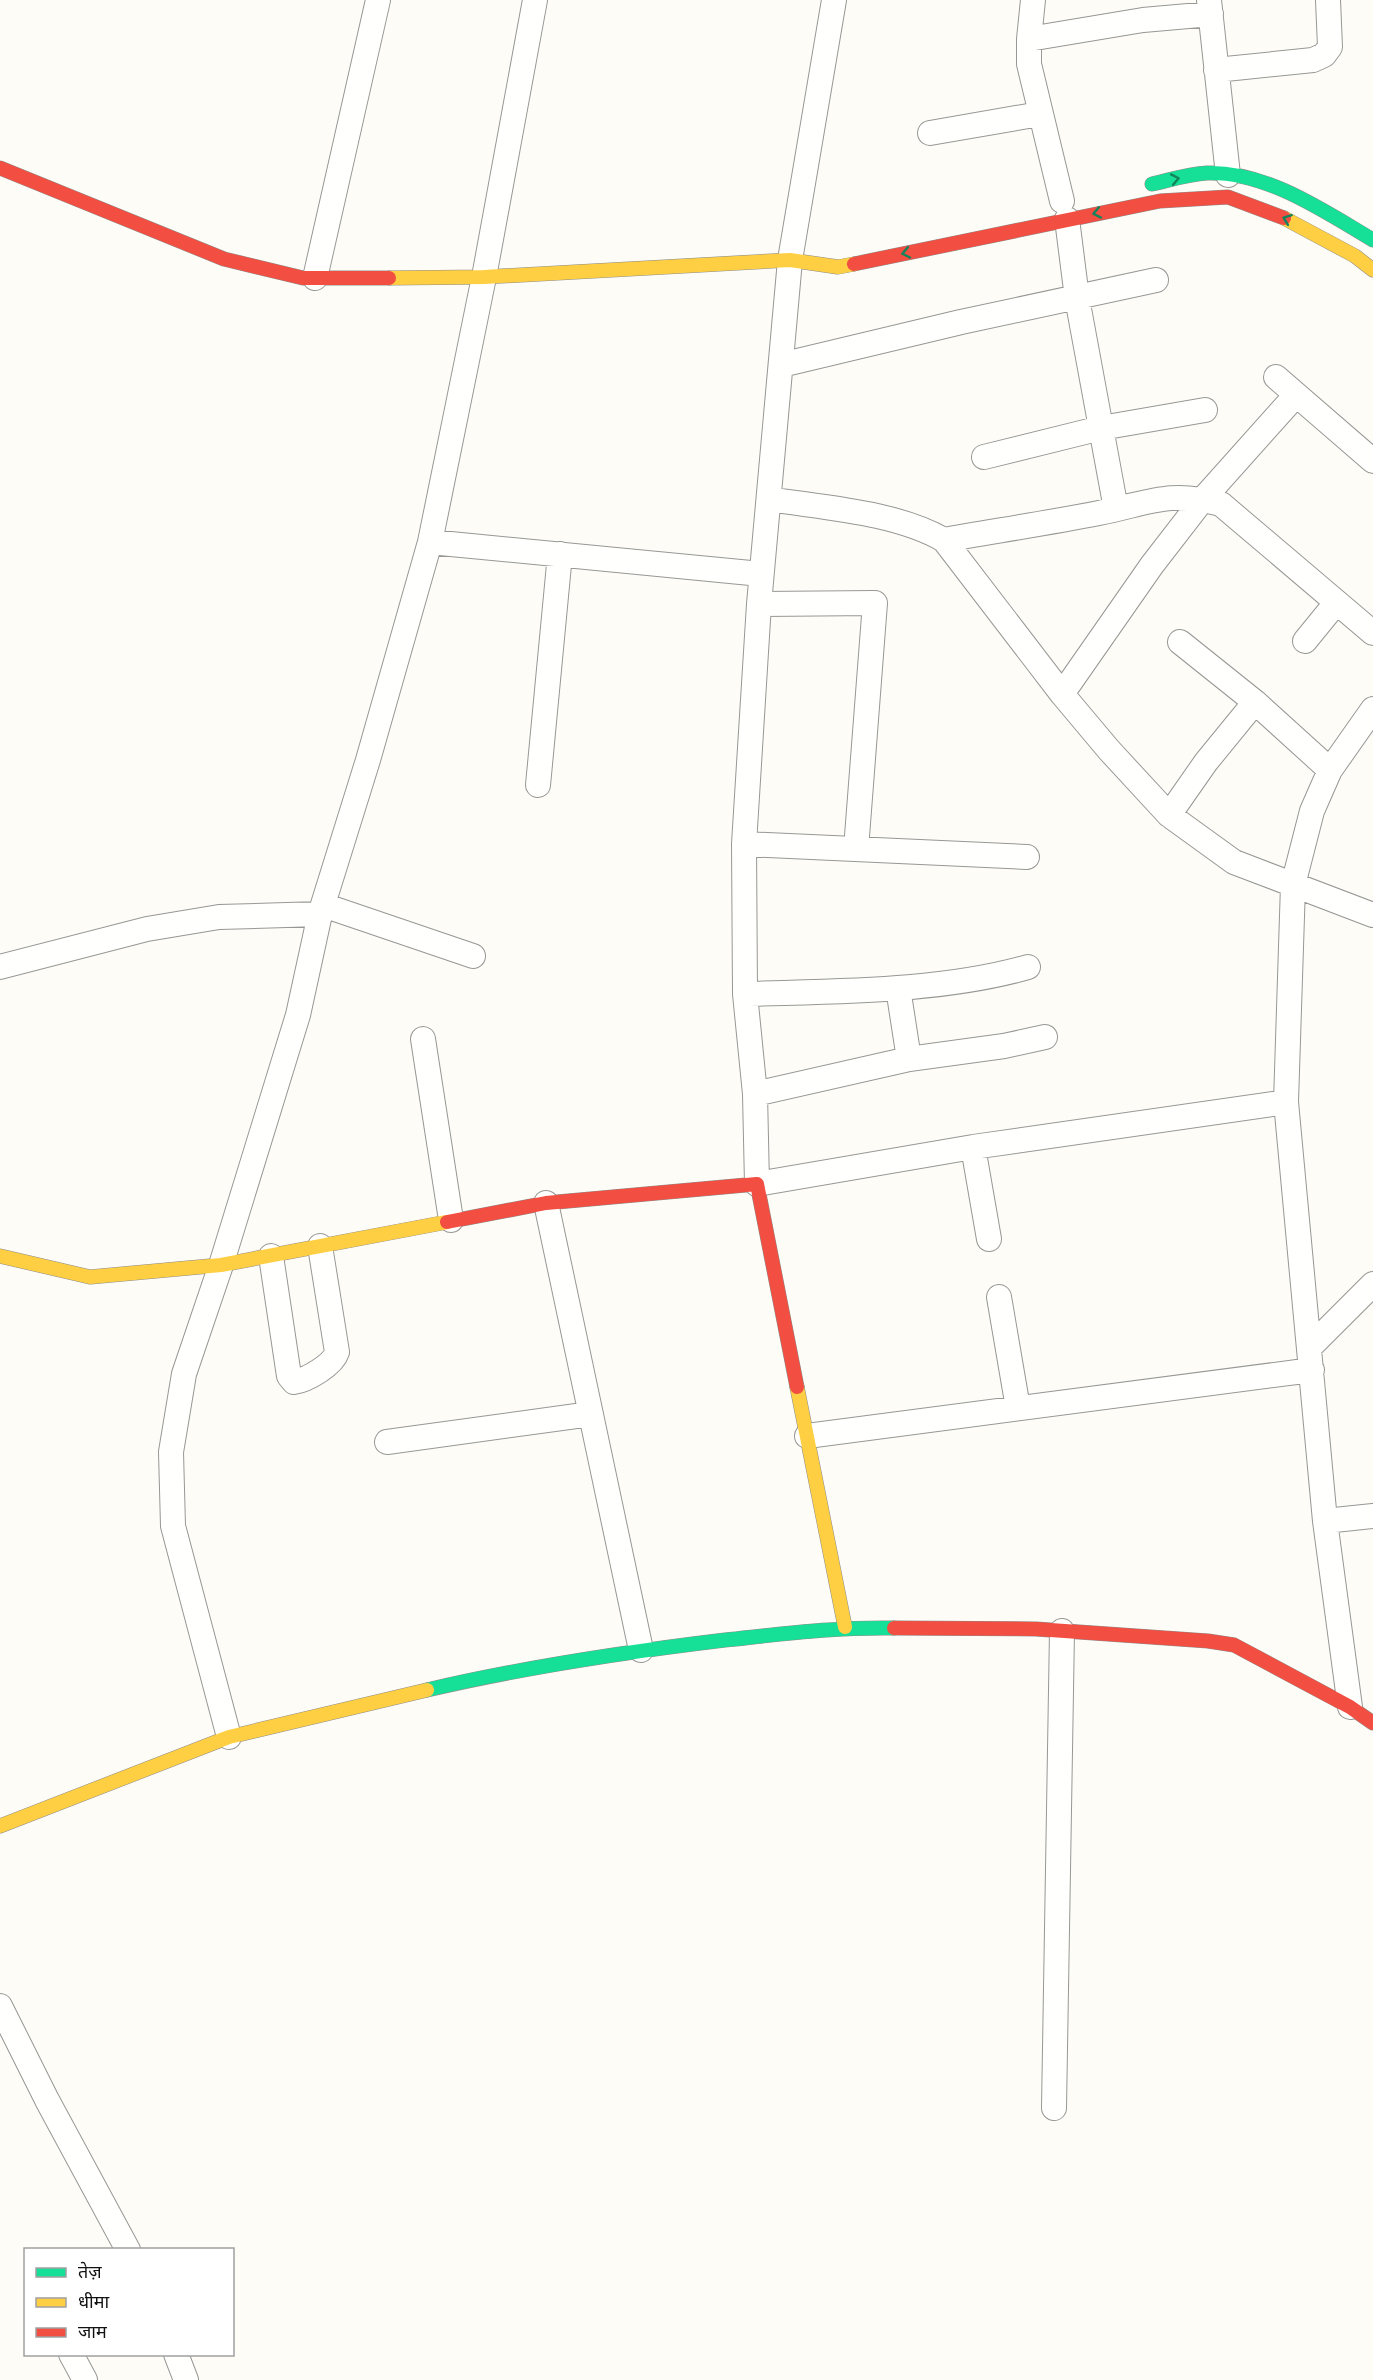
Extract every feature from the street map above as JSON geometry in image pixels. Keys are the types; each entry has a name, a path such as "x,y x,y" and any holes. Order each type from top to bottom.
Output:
{"street":[{"path":"315,278 378,0"},
{"path":"229,1737 173,1526 171,1452 184,1374 221,1265 298,1016 321,910 369,759 430,542 484,277 535,0"},
{"path":"834,0 790,260 761,574 744,844 746,994 755,1094 758,1184 845,1627"},
{"path":"1033,0 1029,64 1063,206 1077,298 1116,509"},
{"path":"1216,70 1313,60 1323,55 1330,47 1328,0"},
{"path":"1029,39 1210,7 1228,175"},
{"path":"930,133 1040,114"},
{"path":"0,168 224,259 303,278 484,277 790,260 838,267 1063,206 1228,197 1308,229 1355,256 1373,270"},
{"path":"1142,186 1210,173 1244,177 1322,209 1373,240"},
{"path":"1308,229 1322,209"},
{"path":"790,260 820,250"},
{"path":"781,364 1156,280"},
{"path":"1276,377 1373,461"},
{"path":"1062,694 1152,565 1203,499 1296,395"},
{"path":"984,457 1101,428 1205,410"},
{"path":"944,540 1116,509 1169,497 1203,499 1221,504 1373,633"},
{"path":"769,499 878,516 932,533 944,540 1062,694 1109,750 1169,815 1234,862 1373,915"},
{"path":"430,542 761,574"},
{"path":"538,785 560,554"},
{"path":"759,604 875,603 856,849"},
{"path":"1305,641 1336,603"},
{"path":"1180,642 1255,702 1330,770"},
{"path":"1169,815 1206,762 1255,702"},
{"path":"1350,1707 1325,1521 1286,1102 1293,885 1312,811 1330,770 1373,709"},
{"path":"744,844 1027,857"},
{"path":"0,967 147,929 219,917 321,910 473,956"},
{"path":"746,994 898,988 1005,974 1028,967"},
{"path":"898,988 909,1059"},
{"path":"755,1094 909,1059 1004,1046 1045,1037"},
{"path":"423,1039 451,1220"},
{"path":"0,1256 90,1277 221,1265 546,1203 758,1184 973,1147 1286,1102"},
{"path":"973,1147 989,1239"},
{"path":"546,1203 641,1650"},
{"path":"271,1256 289,1376 294,1382 300,1381 325,1366 336,1356 337,1352 320,1246"},
{"path":"807,1436 1018,1408 1311,1359 1373,1284"},
{"path":"999,1297 1018,1408"},
{"path":"387,1442 591,1414"},
{"path":"1325,1521 1373,1516"},
{"path":"0,1826 229,1737 474,1679 641,1650 845,1627 1062,1630 1234,1645 1350,1707 1373,1723"},
{"path":"1054,2108 1062,1630"},
{"path":"0,2006 47,2100 127,2248"},
{"path":"72,2356 85,2380"},
{"path":"176,2356 186,2380"}],"traffic: fast":[{"path":"1152,184 1207,173 1229,174 1251,179 1294,195 1373,240"},
{"path":"427,1690 538,1667 725,1640 810,1631 894,1628"}],"traffic: slow":[{"path":"1284,218 1355,256 1373,270"},
{"path":"389,278 484,277 790,260 838,267 854,264"},
{"path":"0,1256 90,1277 221,1265 447,1222"},
{"path":"797,1387 845,1627"},
{"path":"0,1826 229,1737 427,1690"}],"traffic: jam":[{"path":"0,168 224,259 303,278 389,278"},
{"path":"854,264 1160,201 1228,197 1284,218"},
{"path":"447,1222 546,1203 757,1184 797,1387"},
{"path":"894,1628 1036,1629 1208,1641 1234,1645 1350,1707 1373,1723"}]}
